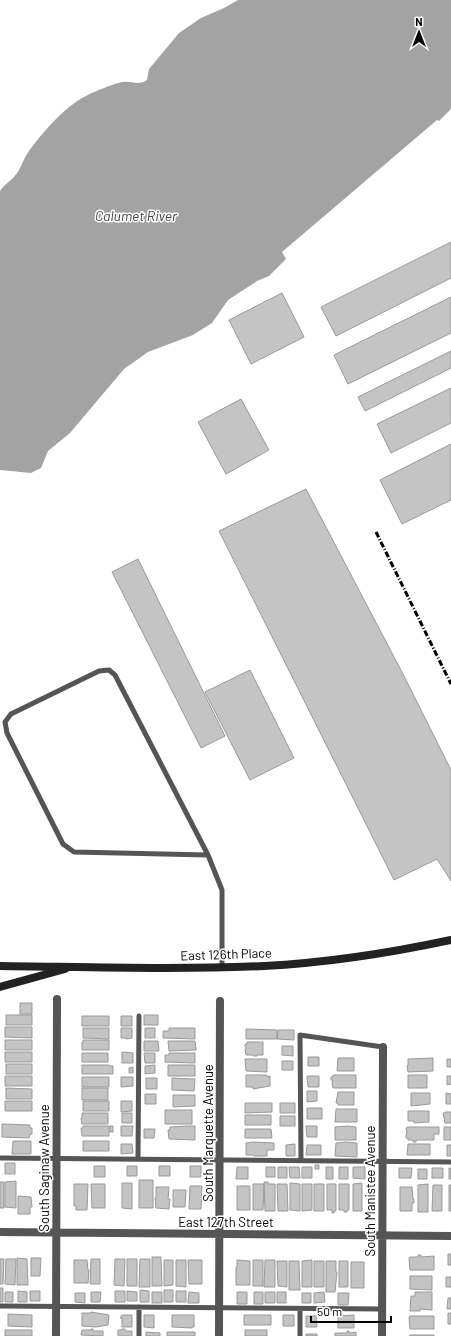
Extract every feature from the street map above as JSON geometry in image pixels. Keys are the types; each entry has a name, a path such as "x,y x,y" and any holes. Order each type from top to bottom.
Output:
{"street":[{"name":"East 126th Place","path":"0,966 266,966 379,953 451,940"},
{"path":"0,987 73,966"},
{"name":"South Saginaw Avenue","path":"56,1336 57,999"},
{"name":"South Marquette Avenue","path":"219,1336 220,1001"},
{"name":"South Manistee Avenue","path":"382,1047 382,1336"},
{"name":"East 127th Street","path":"0,1232 451,1236"}],"lane":[{"path":"208,854 74,852 63,844 7,733 5,722 10,714 99,671 108,670 116,675 208,854 222,890 222,967"},
{"path":"138,1159 139,1016"},
{"path":"301,1160 300,1034 382,1047"},
{"path":"0,1158 451,1162"},
{"path":"0,1306 382,1309"},
{"path":"139,1307 139,1336"},
{"path":"300,1309 300,1336"}],"water":[{"name":"Calumet River","path":"238,0 451,0 451,109 439,121 437,120 282,252 286,259 269,276 257,281 228,300 212,323 193,335 148,352 124,369 70,433 48,451 41,468 31,473 0,470 0,191 15,175 27,154 39,138 70,107 89,94 110,86 123,82 144,82 147,80 149,69 179,33 201,18"}],"building":[{"path":"451,242 451,278 336,336 321,307"},
{"path":"282,293 304,337 251,364 229,320"},
{"path":"451,297 451,333 348,384 334,355"},
{"path":"451,351 451,368 365,411 358,397"},
{"path":"451,388 451,423 391,453 377,424"},
{"path":"241,399 269,450 226,474 198,422"},
{"path":"451,444 451,500 402,524 380,480"},
{"path":"306,489 404,676 451,770 451,881 437,859 394,880 219,531"},
{"path":"138,559 225,736 201,748 112,572"},
{"path":"250,670 294,758 250,780 205,692"},
{"path":"20,1003 32,1003 32,1014 20,1014"},
{"path":"6,1015 32,1015 32,1025 6,1025"},
{"path":"144,1015 158,1015 158,1025 144,1025"},
{"path":"82,1016 109,1016 109,1026 82,1026"},
{"path":"121,1016 132,1016 132,1026 121,1026"},
{"path":"5,1027 32,1027 32,1038 5,1037"},
{"path":"83,1028 109,1028 109,1039 83,1038"},
{"path":"121,1028 132,1028 132,1038 121,1038"},
{"path":"145,1028 155,1028 155,1038 145,1038"},
{"path":"169,1028 195,1028 195,1039 163,1038 163,1031 169,1031"},
{"path":"246,1029 277,1030 277,1039 246,1039"},
{"path":"278,1030 294,1030 294,1040 277,1039"},
{"path":"5,1040 32,1040 32,1050 5,1050"},
{"path":"83,1040 109,1040 109,1050 82,1050"},
{"path":"144,1041 158,1041 159,1051 144,1051"},
{"path":"168,1041 195,1041 196,1050 169,1051"},
{"path":"247,1042 263,1042 263,1055 246,1055 245,1044 247,1044"},
{"path":"282,1046 293,1046 293,1056 282,1055"},
{"path":"5,1052 32,1052 32,1062 5,1062"},
{"path":"122,1052 133,1053 133,1063 122,1063"},
{"path":"82,1053 108,1053 108,1062 82,1062"},
{"path":"144,1053 155,1053 155,1063 145,1063"},
{"path":"169,1053 195,1053 195,1063 165,1062 165,1055 169,1055"},
{"path":"308,1057 319,1057 319,1066 308,1066"},
{"path":"338,1058 354,1058 354,1071 337,1071"},
{"path":"433,1058 433,1071 408,1072 408,1059"},
{"path":"245,1059 267,1059 267,1072 246,1071"},
{"path":"447,1059 451,1059 451,1067 447,1067"},
{"path":"282,1061 293,1061 293,1070 282,1070"},
{"path":"6,1064 32,1064 32,1074 6,1074"},
{"path":"82,1065 113,1066 113,1074 82,1074"},
{"path":"155,1065 155,1073 145,1074 145,1066"},
{"path":"168,1065 195,1065 195,1076 168,1076"},
{"path":"133,1067 133,1073 129,1073 129,1068"},
{"path":"246,1075 270,1076 270,1086 253,1089 253,1087 246,1087"},
{"path":"333,1075 356,1075 356,1088 333,1088 333,1080 331,1080 331,1077 333,1077"},
{"path":"408,1075 427,1075 427,1088 408,1088"},
{"path":"5,1076 32,1076 32,1086 5,1086"},
{"path":"307,1076 319,1076 319,1087 308,1087"},
{"path":"447,1076 451,1076 451,1084 447,1085"},
{"path":"82,1077 109,1077 109,1087 82,1087"},
{"path":"121,1077 133,1077 133,1086 121,1087"},
{"path":"146,1078 157,1078 157,1089 146,1089"},
{"path":"172,1078 195,1079 194,1091 172,1090"},
{"path":"6,1088 32,1089 32,1099 6,1099"},
{"path":"82,1088 108,1088 108,1100 82,1100"},
{"path":"307,1091 317,1091 317,1101 307,1102"},
{"path":"338,1092 354,1092 354,1105 338,1105 338,1103 336,1103"},
{"path":"411,1093 430,1093 430,1104 411,1106"},
{"path":"446,1093 451,1094 451,1104 446,1104"},
{"path":"145,1094 156,1094 156,1104 145,1104"},
{"path":"173,1095 195,1095 195,1106 173,1107"},
{"path":"5,1101 32,1101 32,1111 5,1111"},
{"path":"83,1101 109,1101 109,1111 83,1111"},
{"path":"121,1101 132,1101 132,1111 121,1112"},
{"path":"245,1103 272,1103 272,1112 245,1113"},
{"path":"280,1103 295,1103 295,1113 280,1113"},
{"path":"307,1108 322,1108 322,1119 307,1119"},
{"path":"336,1109 357,1109 357,1122 335,1122"},
{"path":"165,1110 192,1110 192,1124 165,1124"},
{"path":"408,1111 429,1111 429,1122 414,1123 414,1121 408,1121"},
{"path":"451,1112 451,1123 445,1123 443,1113"},
{"path":"82,1113 108,1113 108,1124 82,1124"},
{"path":"122,1113 132,1113 132,1123 122,1123"},
{"path":"245,1115 271,1115 271,1125 245,1125"},
{"path":"280,1116 295,1116 295,1126 280,1126"},
{"path":"2,1124 30,1125 30,1128 32,1128 32,1134 30,1134 29,1138 2,1137"},
{"path":"83,1126 109,1126 109,1136 82,1136 81,1128 83,1128"},
{"path":"110,1126 113,1126 113,1132 110,1132"},
{"path":"121,1126 133,1126 132,1136 121,1136"},
{"path":"195,1126 195,1140 169,1139 168,1130 170,1130 170,1127"},
{"path":"306,1126 317,1126 317,1137 307,1137"},
{"path":"335,1127 356,1127 356,1140 335,1140"},
{"path":"439,1127 439,1134 434,1134 434,1140 416,1140 416,1142 413,1142 413,1140 408,1140 408,1138 406,1138 406,1128"},
{"path":"444,1127 451,1127 451,1140 444,1140"},
{"path":"144,1129 155,1129 154,1138 144,1138"},
{"path":"245,1129 271,1129 272,1138 245,1138"},
{"path":"13,1141 31,1141 31,1154 12,1154"},
{"path":"83,1141 109,1141 109,1151 83,1151"},
{"path":"246,1143 274,1143 274,1150 267,1150 267,1156 246,1155"},
{"path":"336,1143 357,1143 357,1157 335,1156"},
{"path":"121,1144 132,1144 133,1153 121,1154"},
{"path":"295,1144 295,1156 286,1156 286,1145"},
{"path":"408,1144 430,1144 430,1155 407,1155"},
{"path":"307,1145 321,1145 321,1155 306,1155"},
{"path":"447,1145 451,1145 451,1156 447,1156"},
{"path":"5,1163 15,1163 15,1174 5,1174"},
{"path":"315,1165 319,1165 319,1169 315,1169"},
{"path":"94,1166 105,1166 105,1177 94,1177"},
{"path":"127,1166 137,1166 137,1176 127,1176"},
{"path":"159,1166 170,1166 170,1176 159,1176"},
{"path":"190,1166 201,1166 201,1177 190,1177"},
{"path":"237,1167 248,1167 248,1179 236,1179"},
{"path":"266,1167 275,1167 275,1177 266,1177"},
{"path":"278,1167 287,1167 287,1178 278,1178"},
{"path":"289,1167 299,1167 300,1178 290,1178"},
{"path":"302,1167 312,1167 312,1178 302,1178"},
{"path":"326,1167 333,1167 333,1179 326,1179"},
{"path":"339,1167 348,1167 348,1179 339,1179"},
{"path":"353,1167 365,1167 365,1179 353,1178"},
{"path":"399,1168 412,1168 411,1178 399,1178"},
{"path":"432,1168 443,1168 443,1178 432,1178"},
{"path":"449,1168 451,1168 451,1179 449,1179"},
{"path":"418,1169 427,1169 427,1179 418,1179"},
{"path":"139,1180 153,1180 153,1208 139,1208"},
{"path":"16,1181 16,1208 5,1207 5,1182"},
{"path":"0,1182 4,1182 4,1208 0,1208"},
{"path":"264,1182 268,1182 268,1184 275,1184 275,1211 265,1211"},
{"path":"122,1183 132,1183 132,1209 122,1208"},
{"path":"290,1183 300,1184 300,1211 290,1210"},
{"path":"362,1183 362,1211 353,1211 353,1184"},
{"path":"74,1184 88,1184 87,1210 76,1210 76,1206 74,1206"},
{"path":"91,1184 105,1184 105,1208 92,1208"},
{"path":"253,1184 264,1184 263,1210 253,1210"},
{"path":"277,1184 287,1184 288,1211 278,1211"},
{"path":"302,1184 312,1184 312,1210 302,1211"},
{"path":"314,1184 324,1184 324,1211 314,1211"},
{"path":"327,1184 336,1184 336,1211 334,1211 334,1213 332,1213 332,1210 327,1210"},
{"path":"339,1184 349,1184 349,1210 347,1210 347,1212 344,1212 344,1210 339,1210"},
{"path":"428,1184 428,1212 418,1212 418,1185"},
{"path":"433,1185 442,1185 442,1211 432,1211"},
{"path":"449,1185 451,1185 451,1211 449,1211"},
{"path":"190,1186 202,1186 201,1209 189,1209"},
{"path":"237,1186 250,1186 250,1210 237,1210"},
{"path":"156,1187 169,1187 169,1209 156,1208"},
{"path":"400,1187 412,1187 414,1203 412,1203 412,1211 400,1211"},
{"path":"173,1190 186,1190 185,1207 173,1207"},
{"path":"18,1196 31,1197 32,1207 30,1207 30,1214 18,1214"},
{"path":"448,1254 451,1254 451,1265 448,1265"},
{"path":"418,1255 421,1255 421,1257 434,1256 434,1270 410,1270 410,1257 418,1257"},
{"path":"152,1257 161,1257 162,1286 152,1286"},
{"path":"17,1258 27,1259 28,1285 17,1285"},
{"path":"31,1258 41,1258 40,1276 31,1276"},
{"path":"0,1259 4,1259 3,1284 0,1284"},
{"path":"6,1259 16,1259 15,1285 5,1284"},
{"path":"91,1259 100,1259 100,1284 90,1284"},
{"path":"115,1259 125,1259 124,1286 114,1285"},
{"path":"127,1259 137,1259 137,1286 127,1286"},
{"path":"140,1259 150,1259 150,1287 139,1287"},
{"path":"74,1260 87,1260 89,1270 88,1283 74,1283"},
{"path":"164,1260 173,1260 173,1285 164,1286"},
{"path":"176,1260 186,1260 186,1287 176,1286"},
{"path":"188,1260 202,1260 202,1284 189,1284"},
{"path":"237,1260 250,1261 250,1285 236,1285"},
{"path":"253,1260 263,1260 263,1286 253,1286"},
{"path":"265,1260 275,1260 275,1287 264,1287"},
{"path":"312,1260 312,1287 302,1287 302,1261"},
{"path":"277,1261 287,1261 287,1287 278,1286"},
{"path":"289,1261 299,1261 300,1290 289,1290"},
{"path":"314,1261 324,1261 324,1287 314,1287"},
{"path":"326,1261 336,1261 337,1272 335,1292 326,1292"},
{"path":"339,1261 348,1261 348,1287 339,1287"},
{"path":"351,1262 364,1262 364,1288 351,1288"},
{"path":"410,1276 432,1276 432,1290 410,1289"},
{"path":"446,1277 451,1277 451,1287 446,1287"},
{"path":"0,1288 3,1288 3,1302 0,1302"},
{"path":"140,1290 149,1291 149,1302 140,1302"},
{"path":"164,1290 173,1290 173,1302 164,1302"},
{"path":"18,1291 27,1292 27,1302 18,1302"},
{"path":"30,1291 40,1291 40,1301 30,1301"},
{"path":"115,1291 125,1291 125,1302 115,1302"},
{"path":"127,1291 137,1292 137,1301 127,1301"},
{"path":"176,1291 186,1291 186,1302 176,1302"},
{"path":"5,1292 13,1292 13,1302 5,1302"},
{"path":"91,1292 101,1292 100,1302 91,1302"},
{"path":"152,1292 162,1292 162,1303 152,1303"},
{"path":"189,1292 199,1293 199,1303 188,1303"},
{"path":"237,1292 247,1292 247,1304 237,1304"},
{"path":"254,1292 263,1292 263,1304 254,1304"},
{"path":"265,1292 275,1292 275,1303 265,1303"},
{"path":"277,1292 286,1292 286,1303 277,1303"},
{"path":"324,1292 325,1302 314,1303 314,1293"},
{"path":"415,1292 432,1292 432,1310 420,1309 420,1311 410,1311 411,1296 415,1296"},
{"path":"75,1293 85,1293 85,1303 75,1302"},
{"path":"302,1293 311,1293 311,1303 302,1303"},
{"path":"338,1293 349,1293 348,1305 338,1305"},
{"path":"448,1298 451,1298 451,1309 447,1309"},
{"path":"91,1312 109,1315 108,1325 96,1327 82,1326 82,1313"},
{"path":"448,1313 451,1313 451,1324 448,1324"},
{"path":"8,1314 32,1315 32,1327 8,1326"},
{"path":"122,1315 132,1315 132,1327 122,1327 122,1318 120,1318"},
{"path":"144,1315 154,1315 154,1328 144,1327"},
{"path":"172,1315 194,1315 194,1327 172,1327"},
{"path":"244,1315 271,1315 271,1325 244,1325"},
{"path":"283,1315 294,1315 294,1326 283,1326"},
{"path":"354,1315 354,1328 338,1328 338,1316"},
{"path":"306,1316 316,1316 317,1327 306,1327"},
{"path":"410,1316 434,1316 434,1329 410,1329"},
{"path":"93,1329 93,1331 103,1331 103,1336 81,1335 82,1330"},
{"path":"125,1329 125,1331 132,1331 132,1336 118,1336 118,1330"},
{"path":"5,1330 32,1330 32,1336 5,1336"},
{"path":"245,1330 267,1330 267,1336 245,1336"},
{"path":"347,1331 349,1331 349,1333 356,1332 356,1336 335,1336 335,1333 347,1333"},
{"path":"146,1332 160,1333 160,1336 146,1336"},
{"path":"167,1332 195,1332 195,1336 167,1336"},
{"path":"306,1334 317,1334 317,1336 306,1336"},
{"path":"410,1335 434,1335 434,1336"}],"railway":[{"path":"376,532 451,684"}]}
